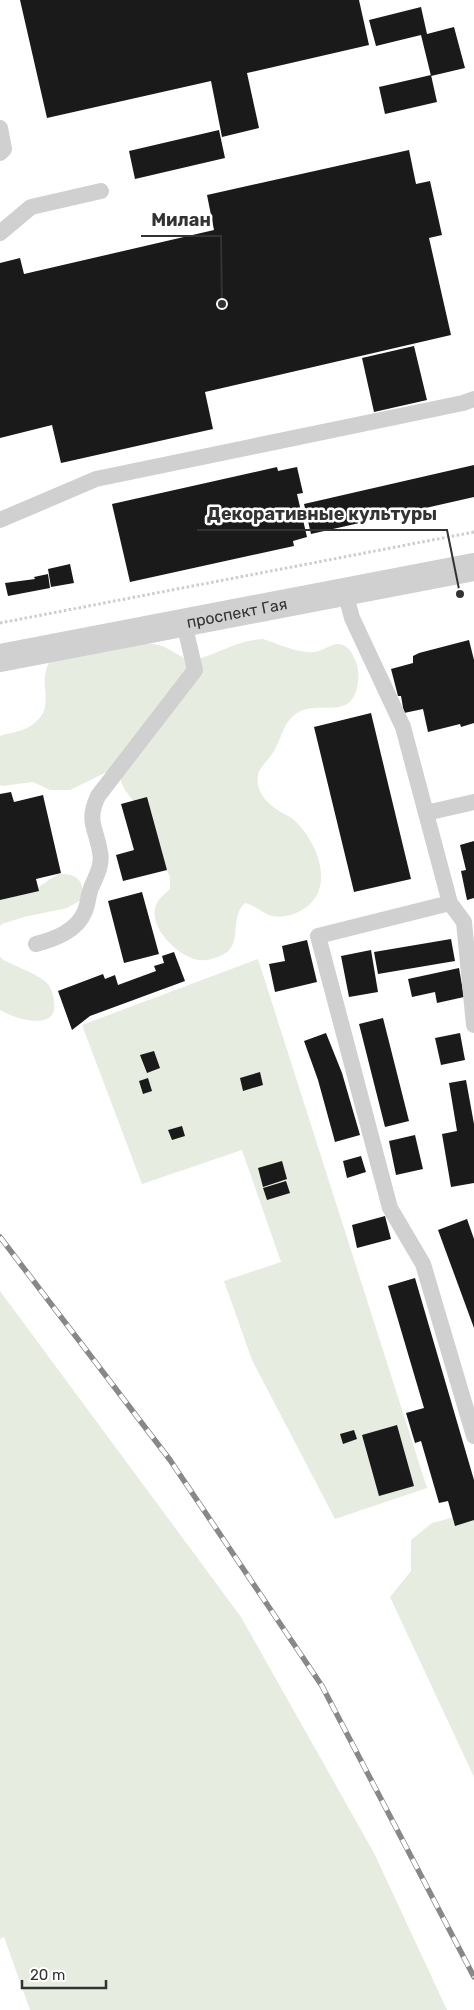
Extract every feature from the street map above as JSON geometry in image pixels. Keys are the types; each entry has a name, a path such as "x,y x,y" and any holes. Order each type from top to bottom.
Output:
{"street":[{"name":"проспект Гая","path":"0,656 184,623 474,567"}],"lane":[{"path":"0,128 4,149 0,153"},
{"path":"0,233 31,207 101,191"},
{"path":"0,520 96,479 474,399"},
{"path":"346,592 352,618 403,727 450,903 464,922 474,1025"},
{"path":"36,944 58,938 78,922 85,911 90,891 99,870 101,853 92,822 92,810 98,796 195,670 184,623"},
{"path":"426,813 474,802"},
{"path":"450,903 318,936 390,1208 423,1264 474,1436"}],"path":[{"path":"0,623 474,532"}],"shaded area":[{"path":"263,639 295,650 309,652 340,644 348,648 357,665 358,681 353,698 347,704 340,707 305,709 292,717 258,776 261,793 268,802 291,817 310,840 320,864 320,888 314,899 305,908 280,917 266,914 245,903 238,915 235,937 230,950 213,959 198,960 187,956 171,944 164,937 155,920 158,901 170,889 170,877 139,809 121,782 121,776 109,771 70,790 50,790 33,782 2,786 0,785 0,736 27,728 37,721 43,713 46,696 46,670 50,661 119,645 147,643 162,646 190,661 209,656 244,642"},
{"path":"58,874 70,875 78,879 82,888 81,900 67,908 24,917 0,926 0,900 34,890"},
{"path":"0,956 2,959 38,976 48,985 54,1001 54,1011 50,1017 43,1020 25,1020 0,1010"},
{"path":"258,959 427,1488 335,1519 252,1360 224,1281 281,1262 242,1150 142,1184 82,1025"},
{"path":"0,1291 241,1617 374,1853 447,2010 30,2010 4,1937 0,1939"},
{"path":"474,1512 474,1777 390,1597 411,1571 411,1540 432,1523"}],"building":[{"path":"20,0 359,0 369,45 247,73 259,128 222,137 211,81 47,118"},
{"path":"421,7 427,34 454,27 465,68 431,76 421,35 376,46 369,20"},
{"path":"431,75 437,102 385,114 379,87"},
{"path":"219,130 225,158 135,179 129,151"},
{"path":"409,150 416,184 430,181 442,235 429,238 451,335 205,392 213,429 61,463 52,425 0,438 0,263 20,258 24,274 214,230 207,195"},
{"path":"414,346 427,400 374,412 362,358"},
{"path":"474,465 474,497 311,534 304,504"},
{"path":"277,467 278,471 297,467 303,493 297,494 307,537 293,541 294,546 130,582 112,504"},
{"path":"70,564 74,583 51,587 48,569"},
{"path":"48,574 50,588 8,596 5,583 35,579 34,577"},
{"path":"469,640 474,660 474,723 461,727 460,724 428,732 423,709 404,713 401,696 398,696 391,669 413,663 413,656 419,653"},
{"path":"371,713 411,879 354,892 314,727"},
{"path":"11,792 14,802 43,795 61,873 36,879 39,891 0,900 0,794"},
{"path":"147,797 167,870 123,881 116,855 134,850 121,804"},
{"path":"474,841 474,898 467,900 461,871 466,870 460,845"},
{"path":"142,892 159,954 124,963 108,901"},
{"path":"451,939 455,961 378,974 374,952"},
{"path":"307,940 317,982 275,992 269,964 285,961 282,946"},
{"path":"371,950 378,992 349,997 341,956"},
{"path":"174,952 185,981 90,1016 72,1030 58,991 103,974 105,979 115,975 118,985 156,971 154,966 164,963 162,956"},
{"path":"459,968 464,997 437,1003 435,992 412,997 408,979"},
{"path":"383,1018 409,1121 385,1127 359,1024"},
{"path":"326,1033 342,1073 360,1135 335,1142 318,1080 304,1041"},
{"path":"460,1033 465,1060 441,1065 435,1038"},
{"path":"154,1051 160,1068 147,1073 140,1055"},
{"path":"260,1072 263,1085 243,1091 240,1078"},
{"path":"148,1078 152,1091 143,1094 139,1081"},
{"path":"466,1080 474,1124 474,1183 451,1187 442,1134 457,1131 449,1083"},
{"path":"182,1126 185,1136 172,1140 168,1130"},
{"path":"415,1135 423,1169 396,1175 389,1141"},
{"path":"361,1156 366,1172 347,1178 343,1161"},
{"path":"282,1161 287,1179 263,1187 258,1168"},
{"path":"286,1181 290,1193 267,1200 263,1188"},
{"path":"385,1216 391,1239 357,1248 352,1225"},
{"path":"467,1219 474,1239 474,1328 438,1230"},
{"path":"415,1278 474,1480 474,1520 455,1526 448,1501 439,1503 421,1441 415,1443 406,1413 424,1408 388,1286"},
{"path":"397,1425 414,1486 379,1496 362,1435"},
{"path":"354,1430 357,1439 343,1444 340,1434"}],"railway":[{"path":"0,1237 170,1460 322,1686 474,1977"}],"place":[{"name":"Милан","path":"222,304"},
{"name":"Декоративные культуры","path":"460,594"}]}
